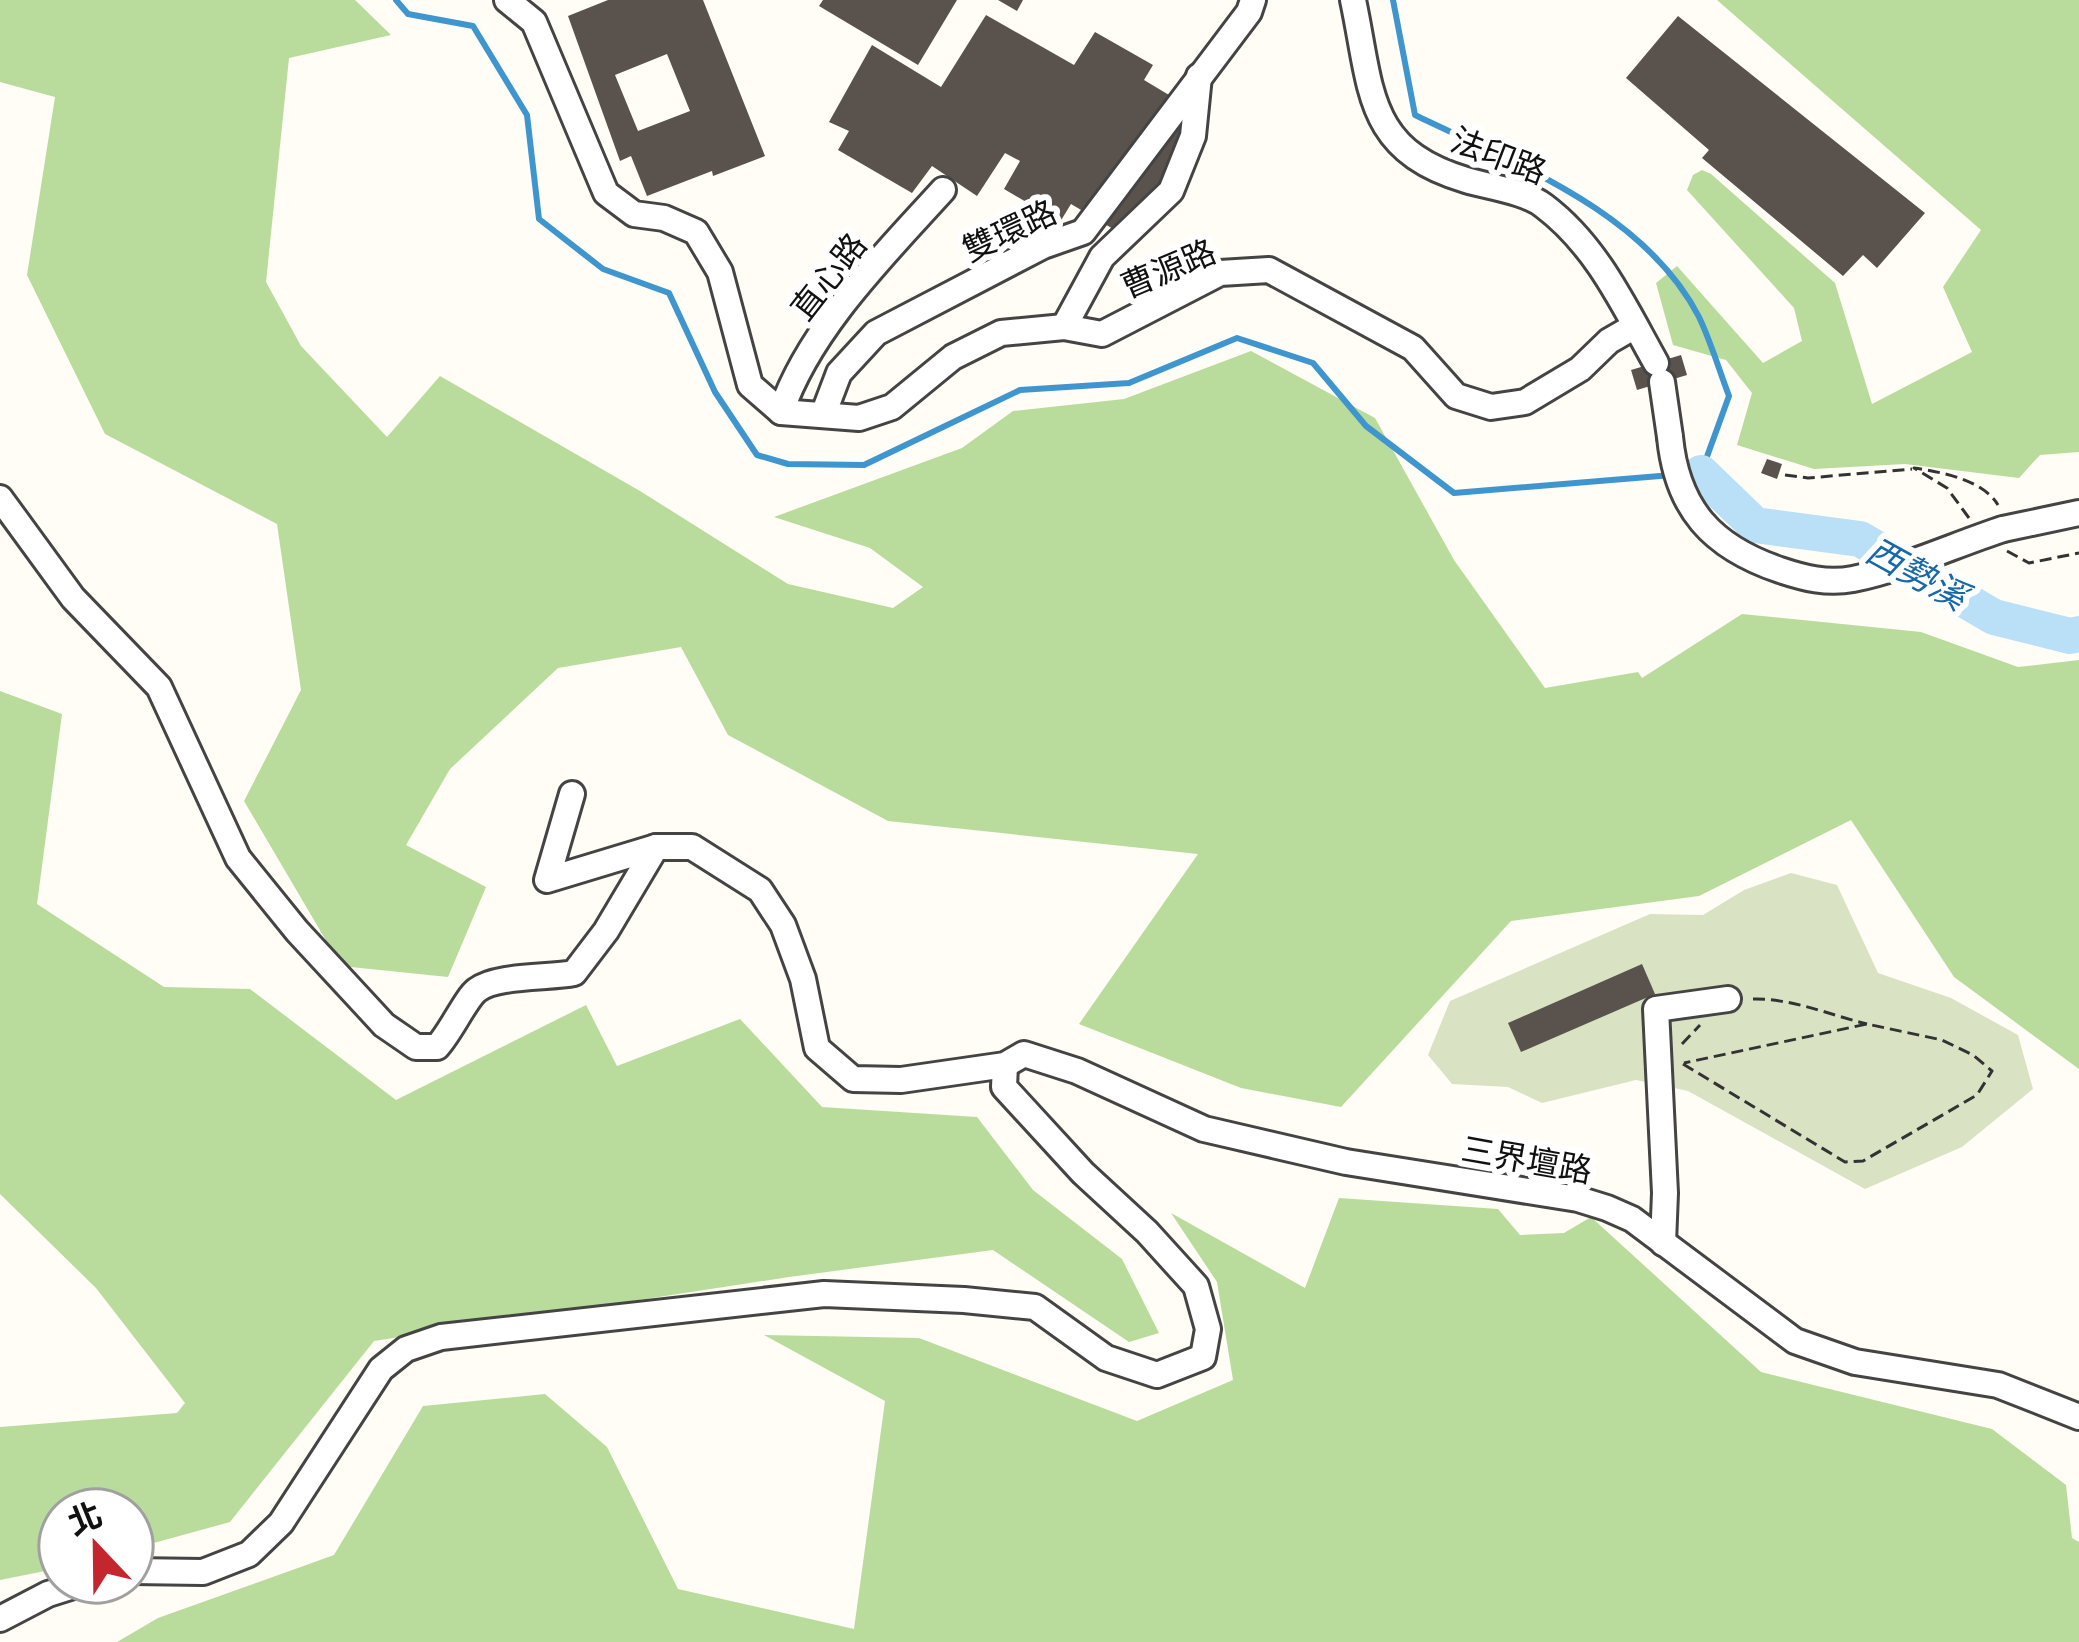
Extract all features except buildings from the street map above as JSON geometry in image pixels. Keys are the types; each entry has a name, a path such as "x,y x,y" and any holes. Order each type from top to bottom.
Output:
{"street":[{"path":"507,0 533,22 606,193 634,214 664,218 696,232 720,272 750,385 781,412"},
{"name":"雙環路","path":"823,415 838,373 877,333 1059,240 1084,232 1249,12 1253,0"},
{"name":"法印路","path":"1352,0 1379,121 1401,149 1447,174 1540,202 1592,250 1659,373 1674,472 1695,514 1718,539 1760,563 1813,581 1852,580 2003,529 2079,513"},
{"path":"1064,327 1102,257 1171,191 1193,136 1199,74"},
{"name":"直心路","path":"781,412 794,375 873,268 943,190"},
{"path":"1059,240 1102,257"},
{"name":"曹源路","path":"781,412 859,418 892,407 953,357 1001,333 1064,327 1102,334 1220,273 1269,270 1413,348 1456,396 1491,407 1525,402 1580,369 1609,341 1635,326"},
{"path":"0,498 73,598 159,687 238,858 341,980 385,1025 416,1047 437,1047 453,1030 474,991 498,981 574,973 606,931 656,848"},
{"path":"572,794 547,880 656,848"},
{"name":"三界壇路","path":"656,848 692,847 760,890 783,925 802,980 817,1048 853,1079 901,1080 1005,1065 1024,1054 1043,1058 1204,1129 1346,1162 1578,1199 1632,1220 1795,1341 1855,1361 1998,1385 2079,1417"},
{"path":"1663,1243 1657,1010 1728,999"},
{"path":"156,1571 203,1572 249,1554 281,1523 381,1369 406,1349 441,1337 824,1294 1035,1307 1106,1358 1157,1375 1203,1357 1208,1329 1196,1286 1025,1112 1004,1087 1005,1065"},
{"path":"0,1619 36,1600"}],"path":[{"path":"1785,475 1808,478 1914,468"},
{"path":"1782,998 1801,1009 1867,1024 1942,1040 1992,1071 1978,1095 1863,1161 1845,1162 1682,1063 1678,1054 1684,1040 1728,999 1782,998"},
{"path":"1682,1063 1867,1024"}],"green space":[{"path":"0,0 355,0 391,35 289,58 266,282 301,346 387,437 440,376 640,491 788,584 893,608 923,587 870,548 774,517 962,448 1013,411 1124,399 1251,351 1375,418 1454,560 1545,688 1638,672 1642,678 1742,614 1921,632 2018,667 2079,660 2079,1069 1954,977 1851,820 1699,896 1511,921 1341,1107 1241,1088 1079,1024 1198,854 888,821 728,735 681,647 558,668 450,769 406,845 486,887 448,977 341,966 244,801 301,690 277,524 105,434 27,275 55,97 0,82"},
{"path":"1717,0 2079,0 2079,452 2040,455 2019,478 1905,464 1814,469 1737,445 1752,393 1726,360 1673,345 1656,283 1677,266 1763,363 1802,341 1794,308 1687,190 1693,175 1702,170 1711,174 1835,283 1872,404 1972,352 1943,287 1981,230"},
{"path":"0,691 62,714 37,904 164,987 250,989 396,1100 586,1005 617,1066 740,1019 822,1107 977,1117 1033,1190 1122,1259 1159,1333 1129,1342 993,1250 374,1341 230,1522 156,1542 156,1486 36,1486 36,1573 0,1580 0,1427 177,1413 185,1403 96,1288 0,1194"},
{"path":"1791,873 1837,885 1878,973 1951,998 2018,1035 2033,1089 1962,1147 1865,1189 1688,1091 1636,1080 1542,1103 1508,1087 1452,1084 1428,1055 1450,1001 1650,914 1703,915 1744,890"},
{"path":"1339,1198 1498,1209 1520,1235 1564,1233 1591,1217 1761,1372 1992,1429 2066,1485 2072,1538 2079,1542 2079,1642 117,1642 158,1618 334,1555 423,1406 545,1394 607,1447 678,1589 854,1629 885,1401 764,1335 919,1338 1137,1421 1233,1380 1217,1282 1171,1213 1305,1288"}],"waterway":[{"path":"396,0 408,14 473,26 527,115 539,219 603,269 669,293 715,392 757,455 788,464 864,465 1020,390 1129,383 1237,338 1313,363 1366,426 1454,493 1672,475"},
{"path":"1393,0 1415,115 1535,173 1612,220 1675,280 1699,317 1729,396 1701,473 1685,474"},
{"name":"西勢溪","path":"1701,473 1755,525 1860,539 1994,617 2070,636 2079,634"}]}
